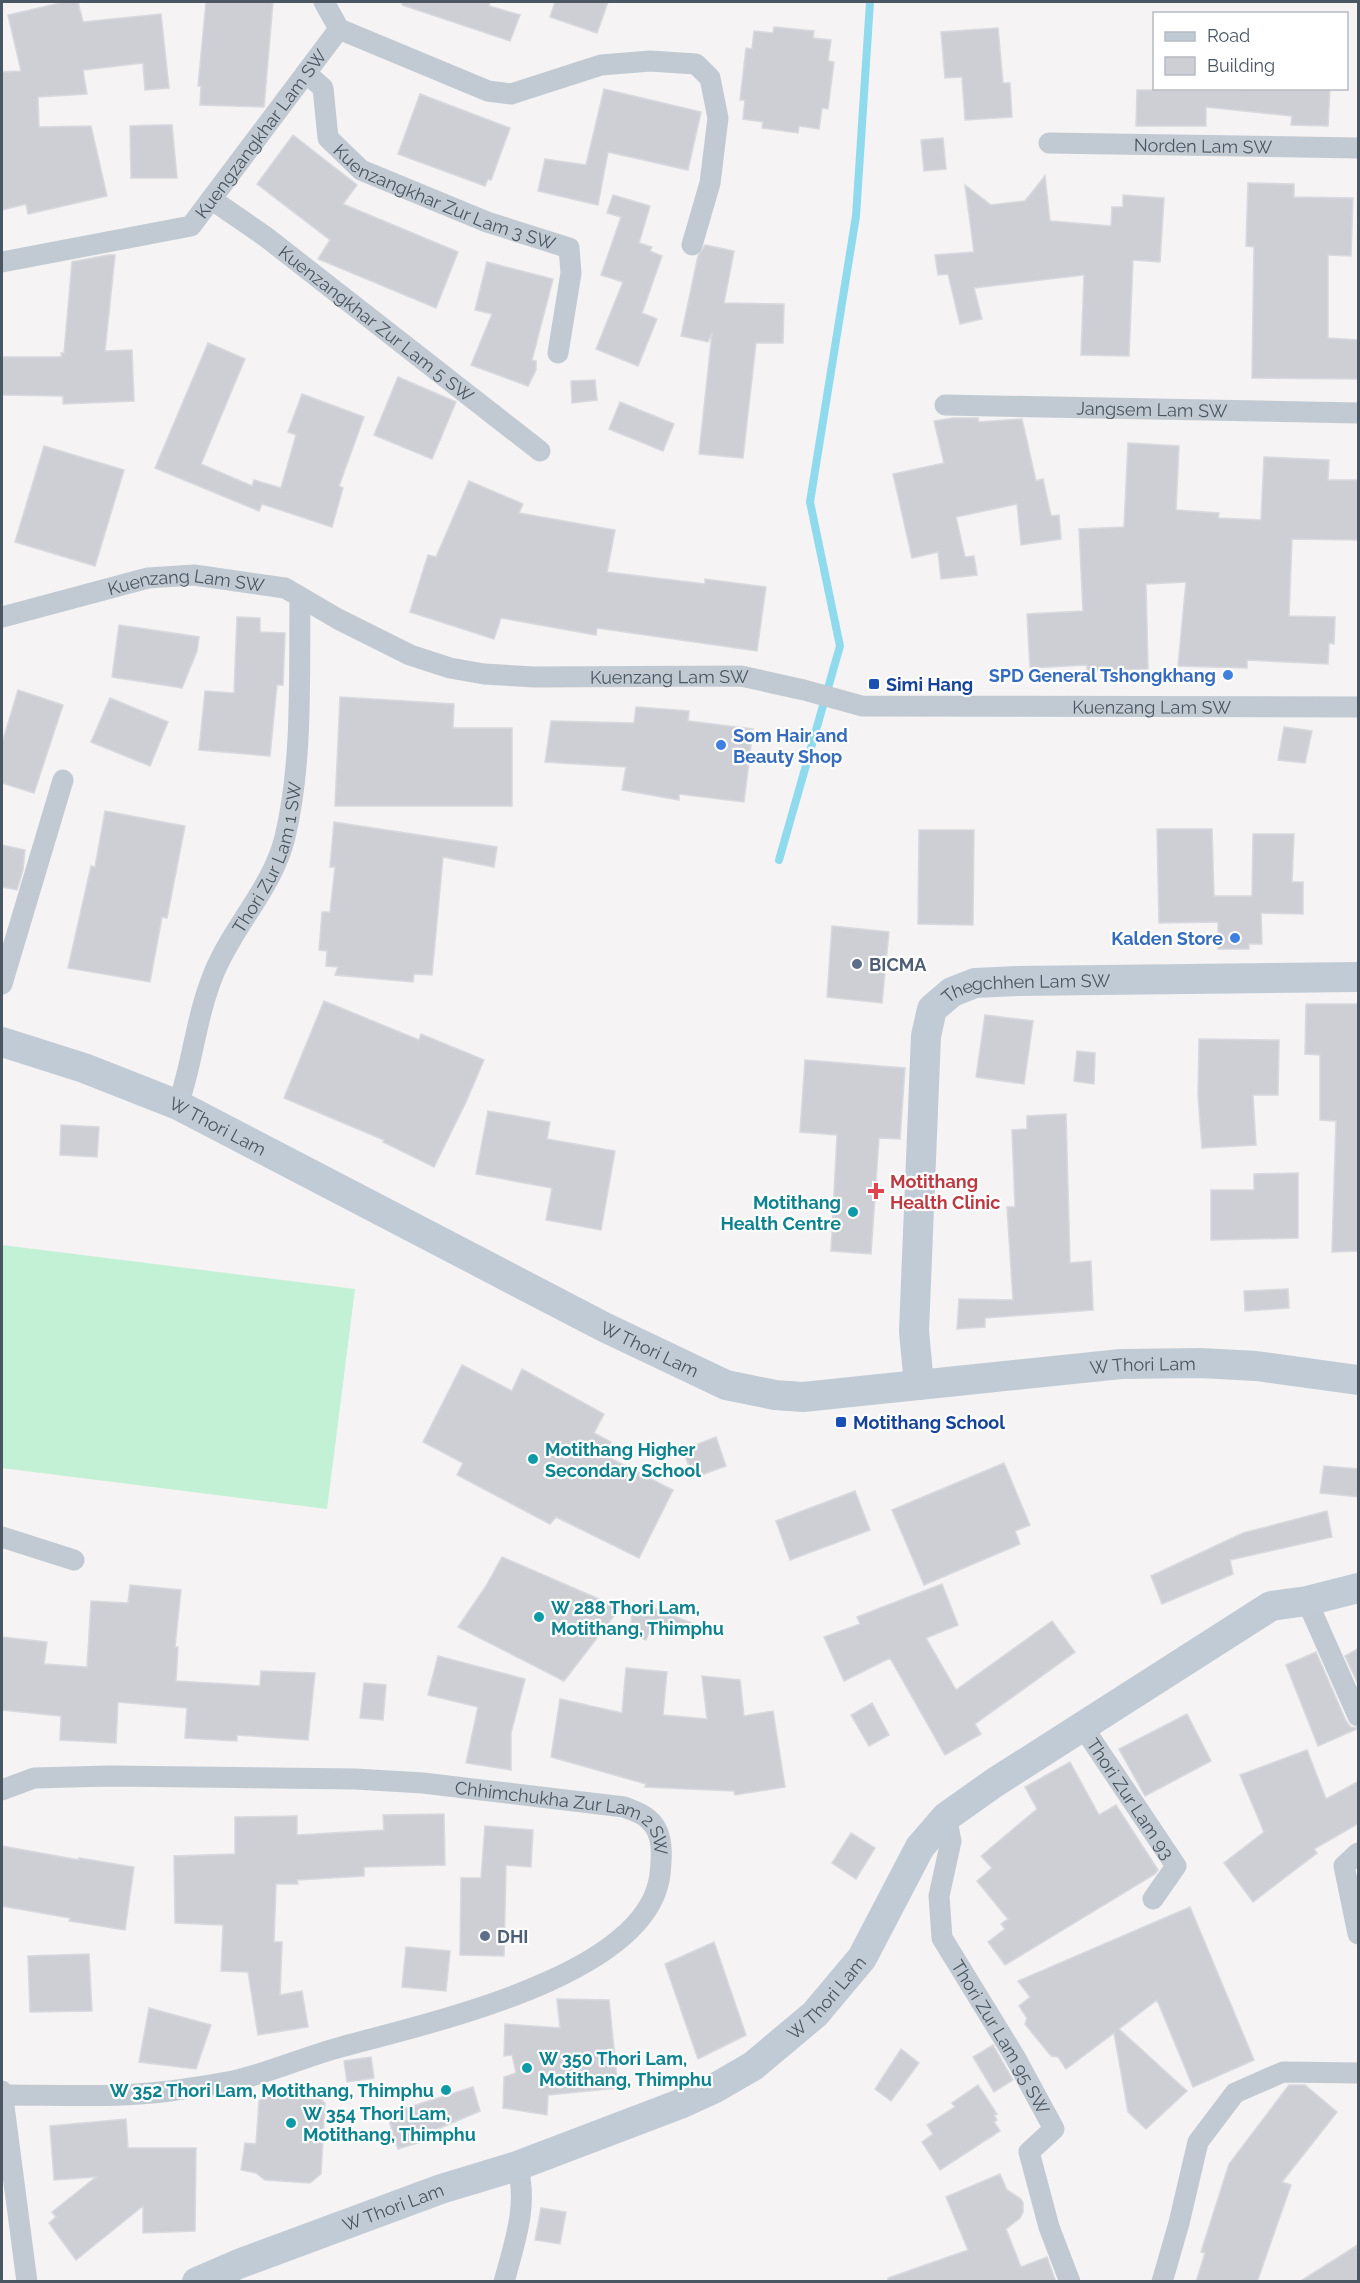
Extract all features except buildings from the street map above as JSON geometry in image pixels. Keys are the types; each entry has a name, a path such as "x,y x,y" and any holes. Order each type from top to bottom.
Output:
{"main road":[{"name":"Thegchhen Lam SW","path":"919,1384 914,1331 926,1036 932,1009 952,992 975,983 1359,977"},
{"name":"W Thori Lam","path":"2,1042 84,1068 178,1105 604,1327 726,1385 775,1395 803,1397 1120,1364 1200,1363 1256,1366 1359,1380"},
{"name":"W Thori Lam","path":"197,2282 241,2263 441,2189 517,2166 680,2104 715,2088 753,2066 815,2014 862,1958 920,1847 946,1817 994,1783 1271,1606 1307,1601 1359,1588"}],"street":[{"path":"324,2 339,29 488,91 511,94 601,65 650,60 696,64 710,78 718,117 710,183 692,244"},
{"name":"Kuengzangkhar Lam SW","path":"2,262 191,226 339,29"},
{"name":"Kuenzangkhar Zur Lam 3 SW","path":"306,73 323,87 328,138 362,170 488,222 568,248 571,273 558,353"},
{"name":"Norden Lam SW","path":"1049,143 1359,148"},
{"name":"Kuenzangkhar Zur Lam 5 SW","path":"211,199 266,237 540,451"},
{"name":"Jangsem Lam SW","path":"945,405 1359,413"},
{"name":"Kuenzang Lam SW","path":"2,617 148,578 194,575 285,588 410,655 450,668 484,674 534,677 741,676 862,706 1359,707"},
{"name":"Thori Zur Lam 1 SW","path":"178,1105 197,1025 213,974 237,928 270,876 285,840 293,799 299,711 300,597"},
{"path":"2,984 63,780"},
{"path":"2,1538 74,1560"},
{"path":"1307,1601 1359,1716"},
{"name":"Thori Zur Lam 93","path":"1083,1727 1176,1866 1153,1899"},
{"name":"Chhimchukha Zur Lam 2 SW","path":"2,1790 34,1778 110,1776 355,1779 423,1783 624,1807 648,1818 659,1835 662,1855 659,1881 644,1917 610,1945 564,1976 503,2001 334,2048 234,2080 168,2091 111,2095 2,2093"},
{"name":"Thori Zur Lam 95 SW","path":"946,1817 951,1841 939,1896 942,1938 1015,2057 1054,2129 1029,2152 1049,2227 1070,2282"},
{"path":"1359,1853 1344,1866 1359,1934"},
{"path":"1162,2282 1198,2142 1235,2094 1283,2072 1359,2073"},
{"path":"2,2093 27,2282"},
{"path":"504,2282 522,2210 521,2183 517,2166"}],"green space":[{"path":"2,1245 355,1289 327,1509 2,1468"}],"waterway":[{"path":"779,860 840,646 810,502 856,216 870,2"}],"place":[{"name":"SPD General Tshongkhang","path":"1228,675"},
{"name":"Simi Hang","path":"874,684"},
{"name":"Som Hair and Beauty Shop","path":"721,745"},
{"name":"Kalden Store","path":"1235,938"},
{"name":"BICMA","path":"857,964"},
{"name":"Motithang Health Clinic","path":"876,1191"},
{"name":"Motithang Health Centre","path":"853,1212"},
{"name":"Motithang School","path":"841,1422"},
{"name":"Motithang Higher Secondary School","path":"533,1459"},
{"name":"W 288 Thori Lam, Motithang, Thimphu","path":"539,1617"},
{"name":"DHI","path":"485,1936"},
{"name":"W 350 Thori Lam, Motithang, Thimphu","path":"527,2068"},
{"name":"W 352 Thori Lam, Motithang, Thimphu","path":"446,2090"},
{"name":"W 354 Thori Lam, Motithang, Thimphu","path":"291,2123"}]}
